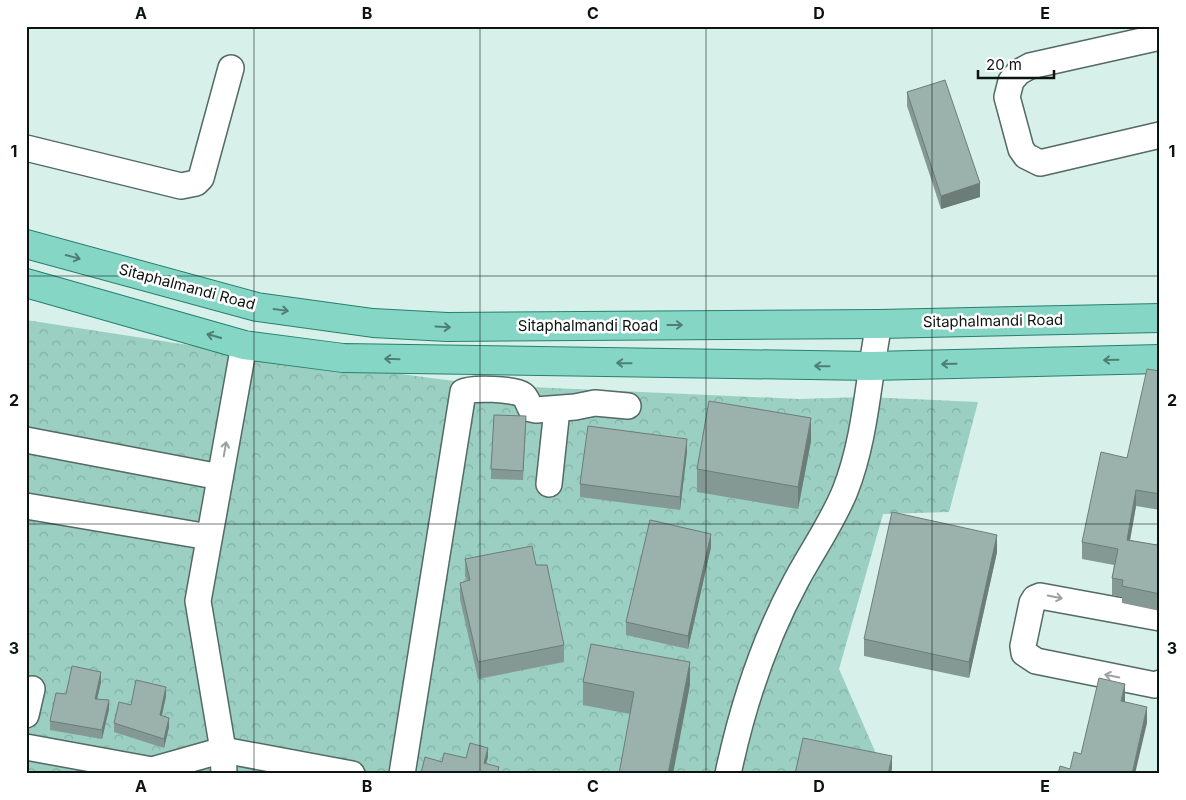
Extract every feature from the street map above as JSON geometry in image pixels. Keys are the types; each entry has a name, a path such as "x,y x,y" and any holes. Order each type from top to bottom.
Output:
{"main road":[{"name":"Sitaphalmandi Road","path":"26,244 257,307 373,322 447,327 879,324 1160,318"},
{"path":"26,283 244,345 362,358 870,366 1160,359"}],"lane":[{"path":"1160,37 1030,66 1019,72 1011,81 1007,97 1021,149 1026,156 1040,163 1160,135"},
{"path":"26,148 181,186 196,184 201,178 231,68"},
{"path":"728,774 738,727 766,647 795,582 845,491 856,458 870,366 879,324"},
{"path":"224,762 198,600 244,345"},
{"path":"402,774 463,392 473,388 517,392 525,396 531,409 556,409 595,403 628,406"},
{"path":"550,484 556,409"},
{"path":"26,440 220,477"},
{"path":"26,506 209,537"},
{"path":"1160,618 1040,596 1034,598 1032,603 1023,646 1024,653 1036,661 1155,685 1160,683"},
{"path":"26,715 32,689"},
{"path":"26,747 152,772 224,762 352,774"}],"green space":[{"path":"26,320 227,351 484,385 799,399 866,397 978,402 949,512 883,514 839,669 885,774 26,774"}],"building":[{"path":"945,80 980,183 941,196 907,92"},
{"path":"1147,369 1160,371 1160,494 1136,490 1127,540 1157,545 1160,532 1160,594 1122,586 1123,580 1112,578 1118,549 1082,542 1101,452 1127,458"},
{"path":"709,401 811,418 798,487 697,469"},
{"path":"494,415 526,416 523,471 491,469"},
{"path":"588,426 687,439 680,497 580,484"},
{"path":"892,512 997,535 969,662 864,639"},
{"path":"650,520 711,534 688,636 626,622"},
{"path":"532,546 536,565 547,565 564,645 478,662 460,583 470,580 465,559"},
{"path":"591,644 690,662 668,774 619,774 634,692 583,682"},
{"path":"72,666 101,672 95,699 109,700 102,730 50,721 56,693 66,694"},
{"path":"1099,678 1125,684 1121,701 1147,707 1132,774 1058,774 1060,766 1070,769 1074,752 1081,754"},
{"path":"136,680 166,687 160,715 169,718 164,739 114,723 119,702 131,705"},
{"path":"803,738 892,756 888,774 795,774"},
{"path":"470,743 488,748 484,763 499,767 497,774 421,773 425,757 442,762 444,753 466,758"}]}
